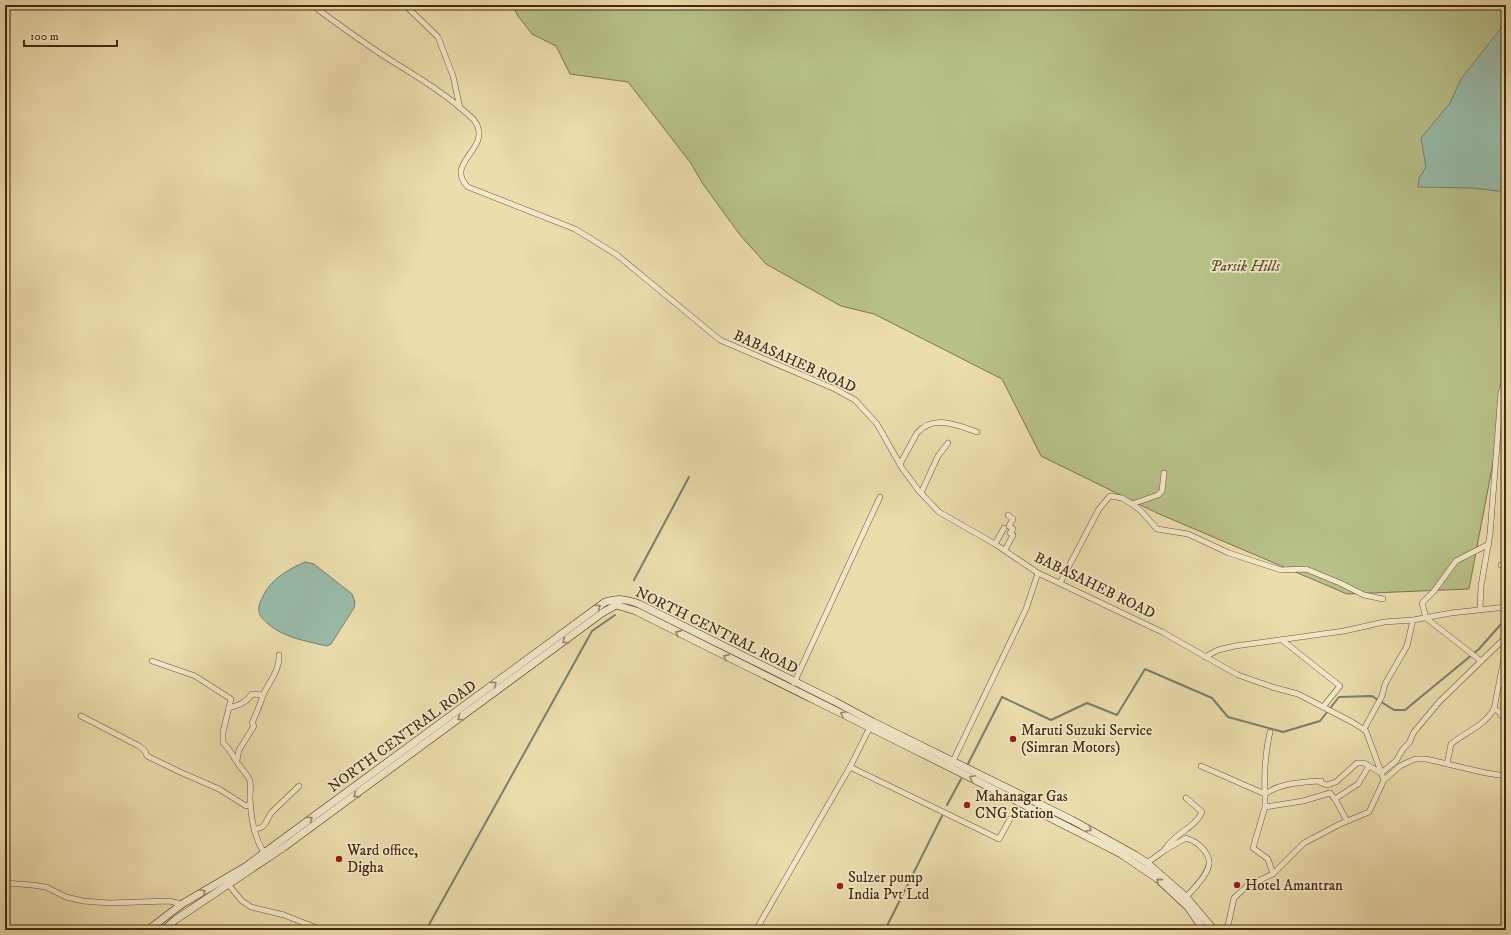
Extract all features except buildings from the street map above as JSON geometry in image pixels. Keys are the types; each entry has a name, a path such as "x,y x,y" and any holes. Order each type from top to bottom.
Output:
{"main road":[{"name":"NORTH CENTRAL ROAD","path":"164,930 174,920 229,885 605,602 616,602 627,599 639,604 834,701 871,724"},
{"name":"NORTH CENTRAL ROAD","path":"616,602 790,689 871,724 951,764 1121,854 1158,880 1183,902 1204,930"},
{"name":"NORTH CENTRAL ROAD","path":"951,764 961,765 1072,820 1135,855 1147,863 1186,897 1214,930"},
{"name":"NORTH CENTRAL ROAD","path":"148,930 182,904 266,856"}],"street":[{"name":"BABASAHEB ROAD","path":"312,5 394,62 420,77 474,120 479,129 478,138 475,147 463,164 461,173 462,181 468,187 575,229 617,256 720,340 835,389 855,400 877,424 900,464 921,493 939,512 995,544 1038,573 1162,632 1238,676 1298,694 1364,729"},
{"path":"405,5 438,38 453,76 460,108"},
{"path":"1480,609 1481,586 1489,544 1501,393 1506,377"},
{"path":"900,464 917,433 934,422 959,426 977,432"},
{"path":"921,493 938,456 948,444"},
{"path":"1132,504 1158,495 1162,491 1164,473"},
{"path":"1060,583 1086,532 1110,496 1122,498 1132,504 1141,511 1157,529 1188,534 1229,553 1281,570 1306,569 1340,583 1364,596 1383,599"},
{"path":"790,689 880,497"},
{"path":"1004,550 1013,535 1010,533 1013,529 1008,526 1013,519 1008,515"},
{"path":"995,544 1004,528"},
{"path":"1481,661 1426,618 1422,603 1434,591 1456,561 1489,544"},
{"path":"951,764 1026,609 1038,573"},
{"path":"1206,657 1218,650 1235,646 1344,631 1384,622 1413,620 1451,613 1504,607"},
{"path":"1384,780 1364,729 1382,696 1385,684 1407,646 1413,620"},
{"path":"1447,764 1451,744 1481,725 1494,709 1506,647 1506,638"},
{"path":"1381,773 1396,761 1403,749 1409,743 1414,732 1440,702 1506,638"},
{"path":"1282,640 1340,686 1323,706"},
{"path":"236,761 239,750 254,726 252,722 260,708 263,695 277,667 279,655"},
{"path":"152,661 195,676 232,699 223,732 223,743 230,748 236,761 247,775 250,782 250,804 254,830 258,844 266,856"},
{"path":"229,708 242,704 248,700 252,694 263,695"},
{"path":"1494,709 1498,710 1506,722"},
{"path":"81,716 139,746 147,756 219,789 246,806 250,804"},
{"path":"756,930 850,767 871,724"},
{"path":"1270,732 1264,769 1265,807 1253,848 1268,859 1273,874"},
{"path":"1226,930 1234,898 1247,886 1273,874 1304,843 1347,821 1369,812 1384,780 1400,766 1414,759 1426,759 1486,773 1506,776"},
{"path":"1327,786 1336,782 1357,762 1364,763 1381,773"},
{"path":"1200,766 1265,794"},
{"path":"1335,799 1358,784 1369,766"},
{"path":"850,767 999,839 1010,819"},
{"path":"1265,794 1282,786 1321,781 1321,783 1327,786 1347,821"},
{"path":"254,830 262,827 271,813 299,786"},
{"path":"1265,807 1303,801 1330,793"},
{"path":"1165,850 1171,840 1196,822 1202,812 1186,798"},
{"path":"1147,863 1165,850 1186,838 1198,842 1210,861 1208,868 1198,884 1186,897"},
{"path":"224,879 242,900 251,907 284,915 322,930"},
{"path":"5,883 32,884 46,887 66,897 83,901 109,903 169,901 182,904"}],"green space":[{"name":"Parsik Hills","path":"512,5 1506,5 1506,394 1469,589 1347,594 1157,513 1041,456 1002,379 874,314 841,306 766,264 740,235 703,184 690,162 628,82 570,74 556,46 532,34 518,16"}],"shaded area":[{"path":"1501,5 1506,5 1506,192 1472,188 1418,187 1419,178 1426,167 1421,138 1450,103 1461,79 1505,23"},
{"path":"305,562 314,564 352,594 355,602 354,608 331,644 327,646 288,636 267,623 259,613 260,603 266,590 271,584 287,571"}],"waterway":[{"path":"634,580 689,477"},
{"path":"968,764 1002,697 1051,720 1087,703 1117,715 1145,669 1212,698 1228,717 1283,732 1320,721 1339,697 1372,696 1394,710 1405,710 1479,649 1502,623 1506,611"},
{"path":"426,930 592,631 615,615"},
{"path":"947,805 961,779"},
{"path":"885,930 942,816"}],"place":[{"name":"Maruti Suzuki Service (Simran Motors)","path":"1013,739"},
{"name":"Mahanagar Gas CNG Station","path":"967,805"},
{"name":"Ward office, Digha","path":"339,859"},
{"name":"Hotel Amantran","path":"1237,885"},
{"name":"Sulzer pump India Pvt Ltd","path":"840,886"}]}
